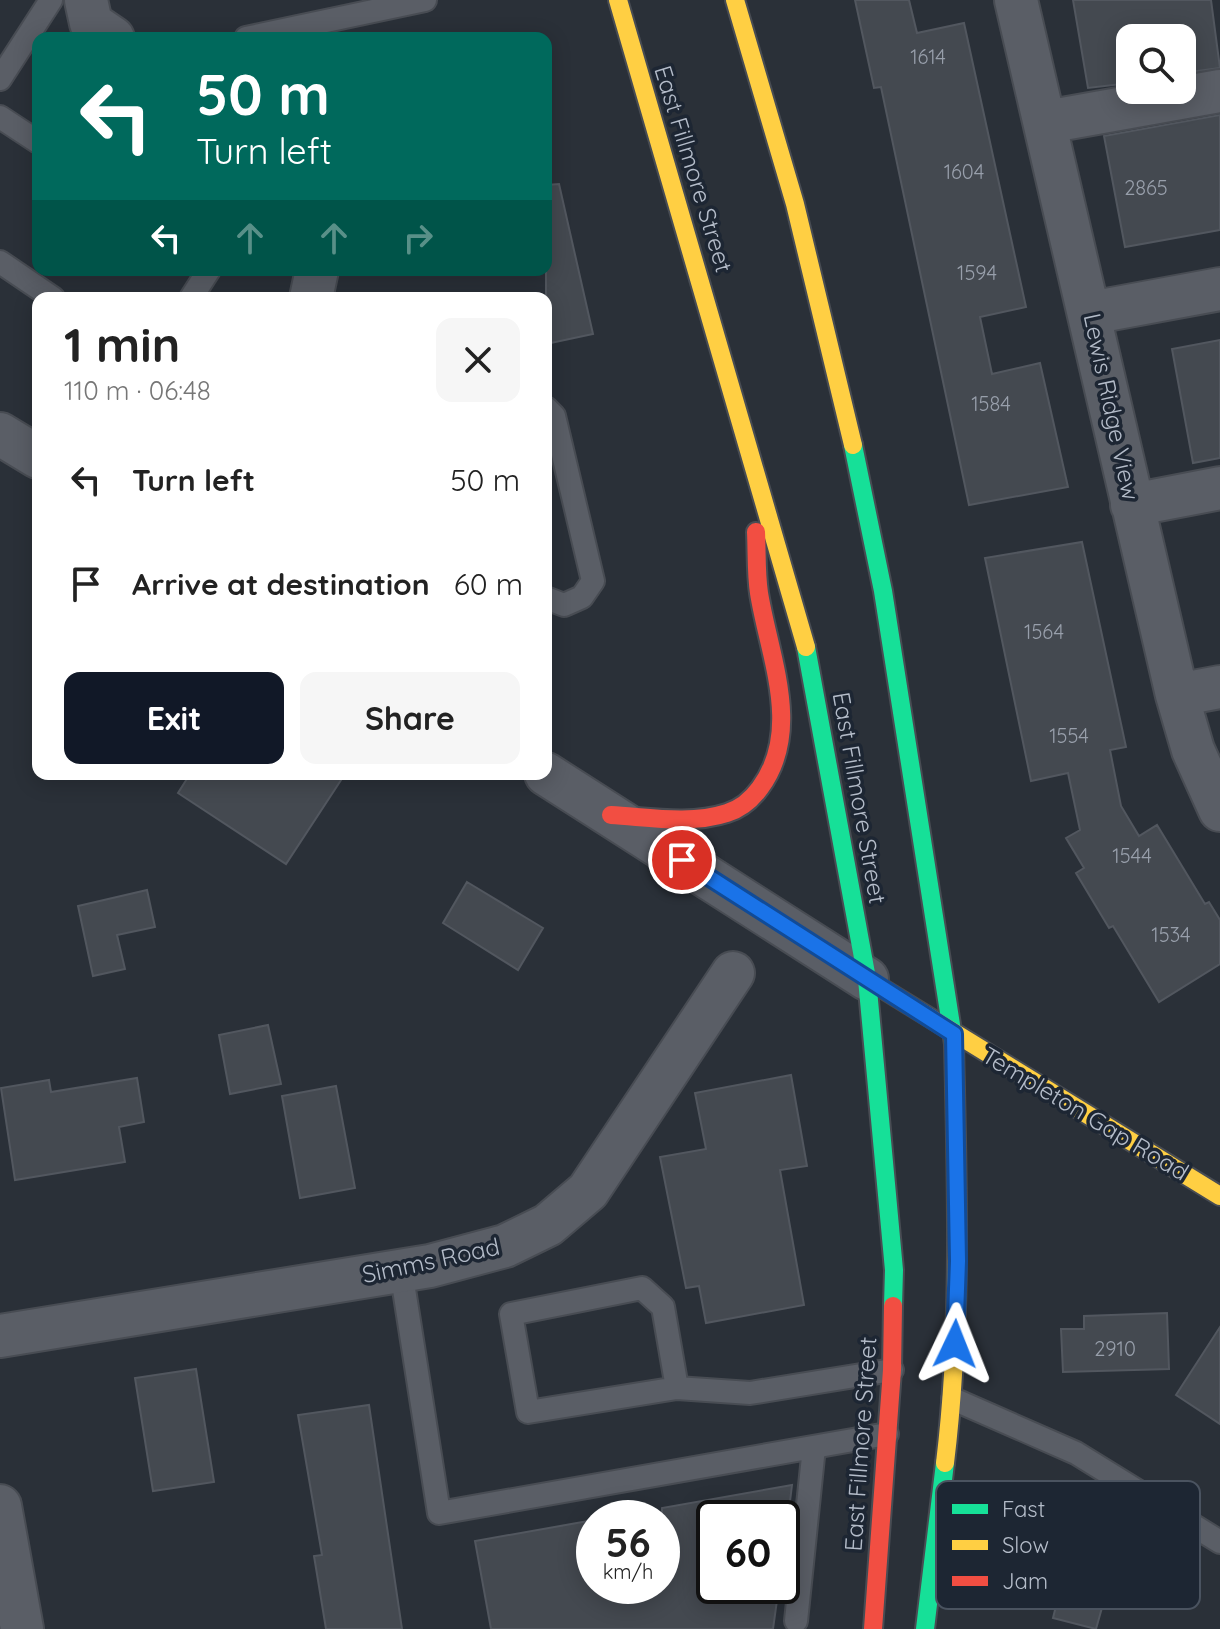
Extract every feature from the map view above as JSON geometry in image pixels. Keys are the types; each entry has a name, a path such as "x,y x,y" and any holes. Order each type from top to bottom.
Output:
{"main road":[{"name":"East Fillmore Street","path":"618,0 809,658 867,979 894,1270 892,1370 873,1629"},
{"path":"735,0 795,204 843,394 888,621 954,1034 958,1261 953,1399 943,1481"},
{"path":"611,815 684,819 731,812 750,800 766,784 779,759 781,711 759,590 753,458"},
{"name":"Templeton Gap Road","path":"867,979 1220,1196"},
{"path":"925,1629 936,1539"}],"street":[{"name":"Lewis Ridge View","path":"1016,0 1177,695 1193,750 1220,810"},
{"path":"1046,122 1220,91"},
{"path":"1090,313 1220,289"},
{"path":"0,434 32,453"},
{"path":"1132,505 1220,488"},
{"path":"1177,695 1220,687"},
{"name":"Templeton Gap Road","path":"552,778 867,979"},
{"name":"Simms Road","path":"0,1336 430,1266 505,1246 548,1225 588,1191 733,973"},
{"path":"0,1506 22,1629"}],"lane":[{"path":"32,32 54,0 97,20"},
{"path":"274,32 425,0"},
{"path":"0,79 32,32"},
{"path":"0,117 32,138"},
{"path":"0,262 44,292"},
{"path":"552,414 593,581 582,597 564,605 552,600"},
{"path":"401,1270 439,1513 887,1434"},
{"path":"677,1388 663,1307 642,1288 511,1314 528,1412 677,1388 750,1393 892,1370"},
{"path":"953,1399 1076,1453 1121,1481"},
{"path":"796,1621 814,1447"},
{"path":"1200,1530 1220,1542"}],"building":[{"path":"855,0 909,0 917,33 964,23 1026,307 980,317 992,374 1040,363 1068,487 969,505 881,87 874,88"},
{"path":"1073,0 1211,0 1220,68 1196,71 1196,24 1116,24 1116,85 1088,88"},
{"path":"1220,115 1220,230 1125,247 1104,136"},
{"path":"559,184 593,334 552,343 552,292 546,292 546,276 552,276 552,185"},
{"path":"1220,340 1220,458 1193,463 1172,349"},
{"path":"1082,542 1126,747 1110,750 1121,806 1139,836 1157,825 1205,904 1209,902 1220,920 1220,964 1159,1002 1113,926 1109,928 1076,873 1084,868 1066,838 1080,830 1068,773 1031,781 985,558"},
{"path":"186,780 341,780 286,864 178,793"},
{"path":"467,882 543,928 518,970 443,923"},
{"path":"147,890 155,927 117,935 125,969 93,976 78,906"},
{"path":"268,1025 281,1084 230,1094 219,1035"},
{"path":"791,1075 807,1166 780,1170 804,1305 706,1323 699,1286 686,1288 660,1157 706,1149 695,1093"},
{"path":"137,1078 144,1122 119,1127 125,1162 15,1180 1,1088 49,1080 51,1092"},
{"path":"336,1086 355,1188 300,1198 282,1096"},
{"path":"1167,1313 1169,1369 1063,1372 1061,1329 1084,1329 1084,1316"},
{"path":"1220,1327 1220,1424 1176,1395"},
{"path":"196,1369 214,1482 153,1491 135,1378"},
{"path":"369,1405 402,1629 326,1629 314,1556 322,1555 298,1415"},
{"path":"792,1485 790,1500 707,1500"},
{"path":"696,1502 696,1604 776,1604 773,1629 491,1629 475,1541 576,1523 576,1604 680,1604 680,1505"},
{"path":"1055,1609 1102,1609 1096,1629 1053,1618"}],"traffic: fast":[{"path":"853,445 883,591 954,1044"},
{"path":"806,647 867,979 894,1270 893,1306"},
{"path":"943,1481 945,1463"},
{"path":"925,1629 936,1538"}],"traffic: slow":[{"path":"618,0 806,647"},
{"path":"735,0 795,204 853,445"},
{"path":"867,979 1220,1196"},
{"path":"945,1463 956,1306 954,1044"}],"traffic: jam":[{"path":"611,815 698,819 727,813 753,796 773,766 781,717 775,667 759,593 756,532"},
{"path":"873,1629 892,1370 893,1306"}],"route":[{"path":"682,860 954,1034 958,1261 955,1344"}]}
